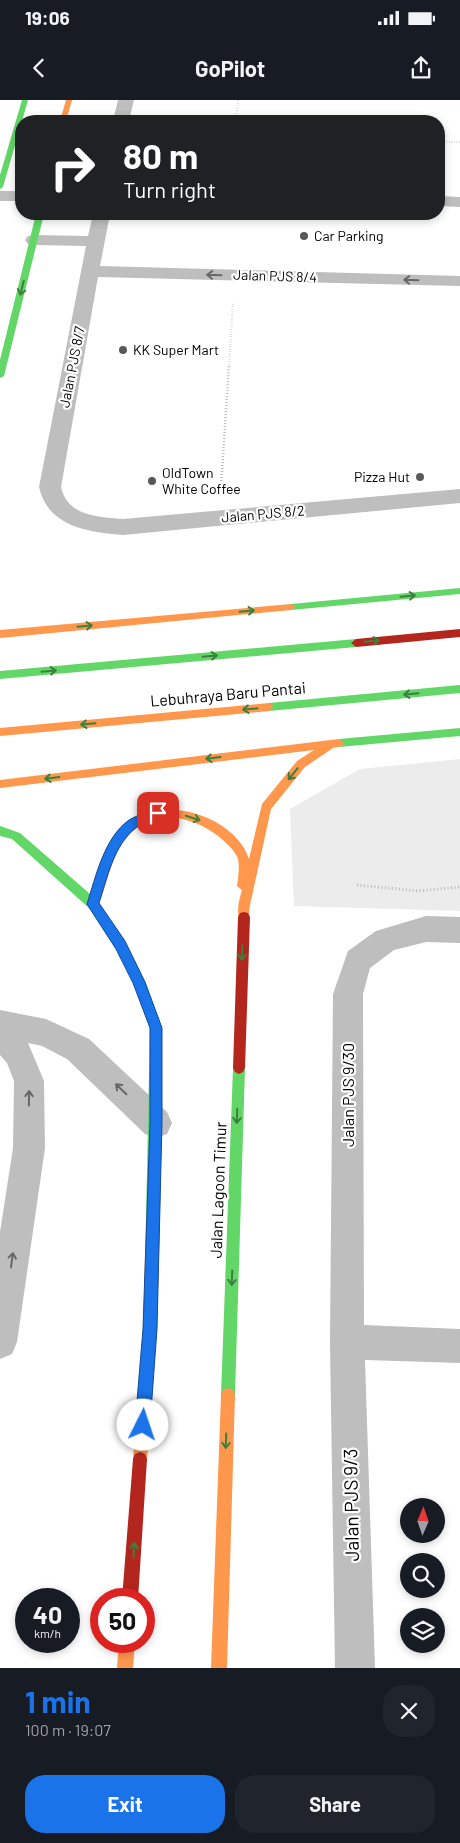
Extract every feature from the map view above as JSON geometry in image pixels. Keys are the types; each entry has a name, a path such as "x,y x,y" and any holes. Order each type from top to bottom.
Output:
{"main road":[{"path":"21,115 25,100"},
{"path":"65,115 69,100"},
{"path":"0,187 15,135"},
{"path":"0,376 39,220"},
{"path":"0,634 460,591"},
{"path":"0,675 460,633"},
{"name":"Lebuhraya Baru Pantai","path":"0,732 460,689"},
{"path":"0,784 331,744 460,732"},
{"name":"Jalan Lagoon Timur","path":"219,1668 244,905 266,807 301,764 331,744"},
{"path":"93,904 109,858 122,835 134,823 158,813 180,814 208,823 226,835 243,858 244,905"},
{"path":"0,831 16,836 93,904 120,945 139,982 156,1028 156,1122 150,1329 131,1588"},
{"path":"125,1668 126,1653"}],"street":[{"path":"122,115 126,100"},
{"path":"0,196 15,196"},
{"path":"445,201 460,202"},
{"name":"Jalan PJS 8/7","path":"68,514 55,502 50,487 100,220"},
{"path":"34,240 96,241"},
{"name":"Jalan PJS 8/4","path":"90,271 460,281"},
{"name":"Jalan PJS 8/2","path":"68,514 90,525 123,527 460,496"},
{"name":"Jalan PJS 9/30","path":"347,1342 348,994 358,960 386,940 426,929 460,930"},
{"path":"0,1024 46,1033 78,1049 156,1122"},
{"path":"0,1036 18,1054 29,1081 29,1148 0,1342"},
{"path":"347,1342 460,1346"},
{"name":"Jalan PJS 9/3","path":"347,1342 355,1668"}],"path":[{"path":"237,115 238,100"},
{"path":"445,142 460,142"},
{"path":"219,518 234,275"},
{"path":"357,885 418,891 460,887"}],"shaded area":[{"path":"460,759 460,911 294,906 290,809 360,769"}],"traffic: fast":[{"path":"21,115 25,100"},
{"path":"0,187 15,135"},
{"path":"0,376 39,220"},
{"path":"291,607 460,591"},
{"path":"0,675 356,643"},
{"path":"269,707 460,689"},
{"path":"339,743 460,732"},
{"path":"0,831 16,836 93,904 120,945 139,982 156,1027 153,1219"},
{"path":"228,1395 239,1068"}],"traffic: slow":[{"path":"65,115 69,100"},
{"path":"0,634 291,607"},
{"path":"0,732 269,707"},
{"path":"0,784 339,743"},
{"path":"244,917 244,905 266,807 301,764 331,744"},
{"path":"93,904 107,862 117,842 132,825 145,817 160,814 192,817 207,823 221,832 242,855 244,866 243,886"},
{"path":"140,1459 150,1329 153,1219"},
{"path":"219,1668 228,1395"},
{"path":"125,1668 126,1653"}],"traffic: jam":[{"path":"356,643 460,633"},
{"path":"239,1068 244,917"},
{"path":"131,1588 140,1459"}],"place":[{"name":"Car Parking","path":"304,236"},
{"name":"KK Super Mart","path":"123,350"},
{"name":"Pizza Hut","path":"420,477"},
{"name":"OldTown White Coffee","path":"152,481"}],"route":[{"path":"143,1425 150,1329 156,1122 156,1028 139,982 120,945 93,904 109,858 122,835 134,823 158,813"}]}
